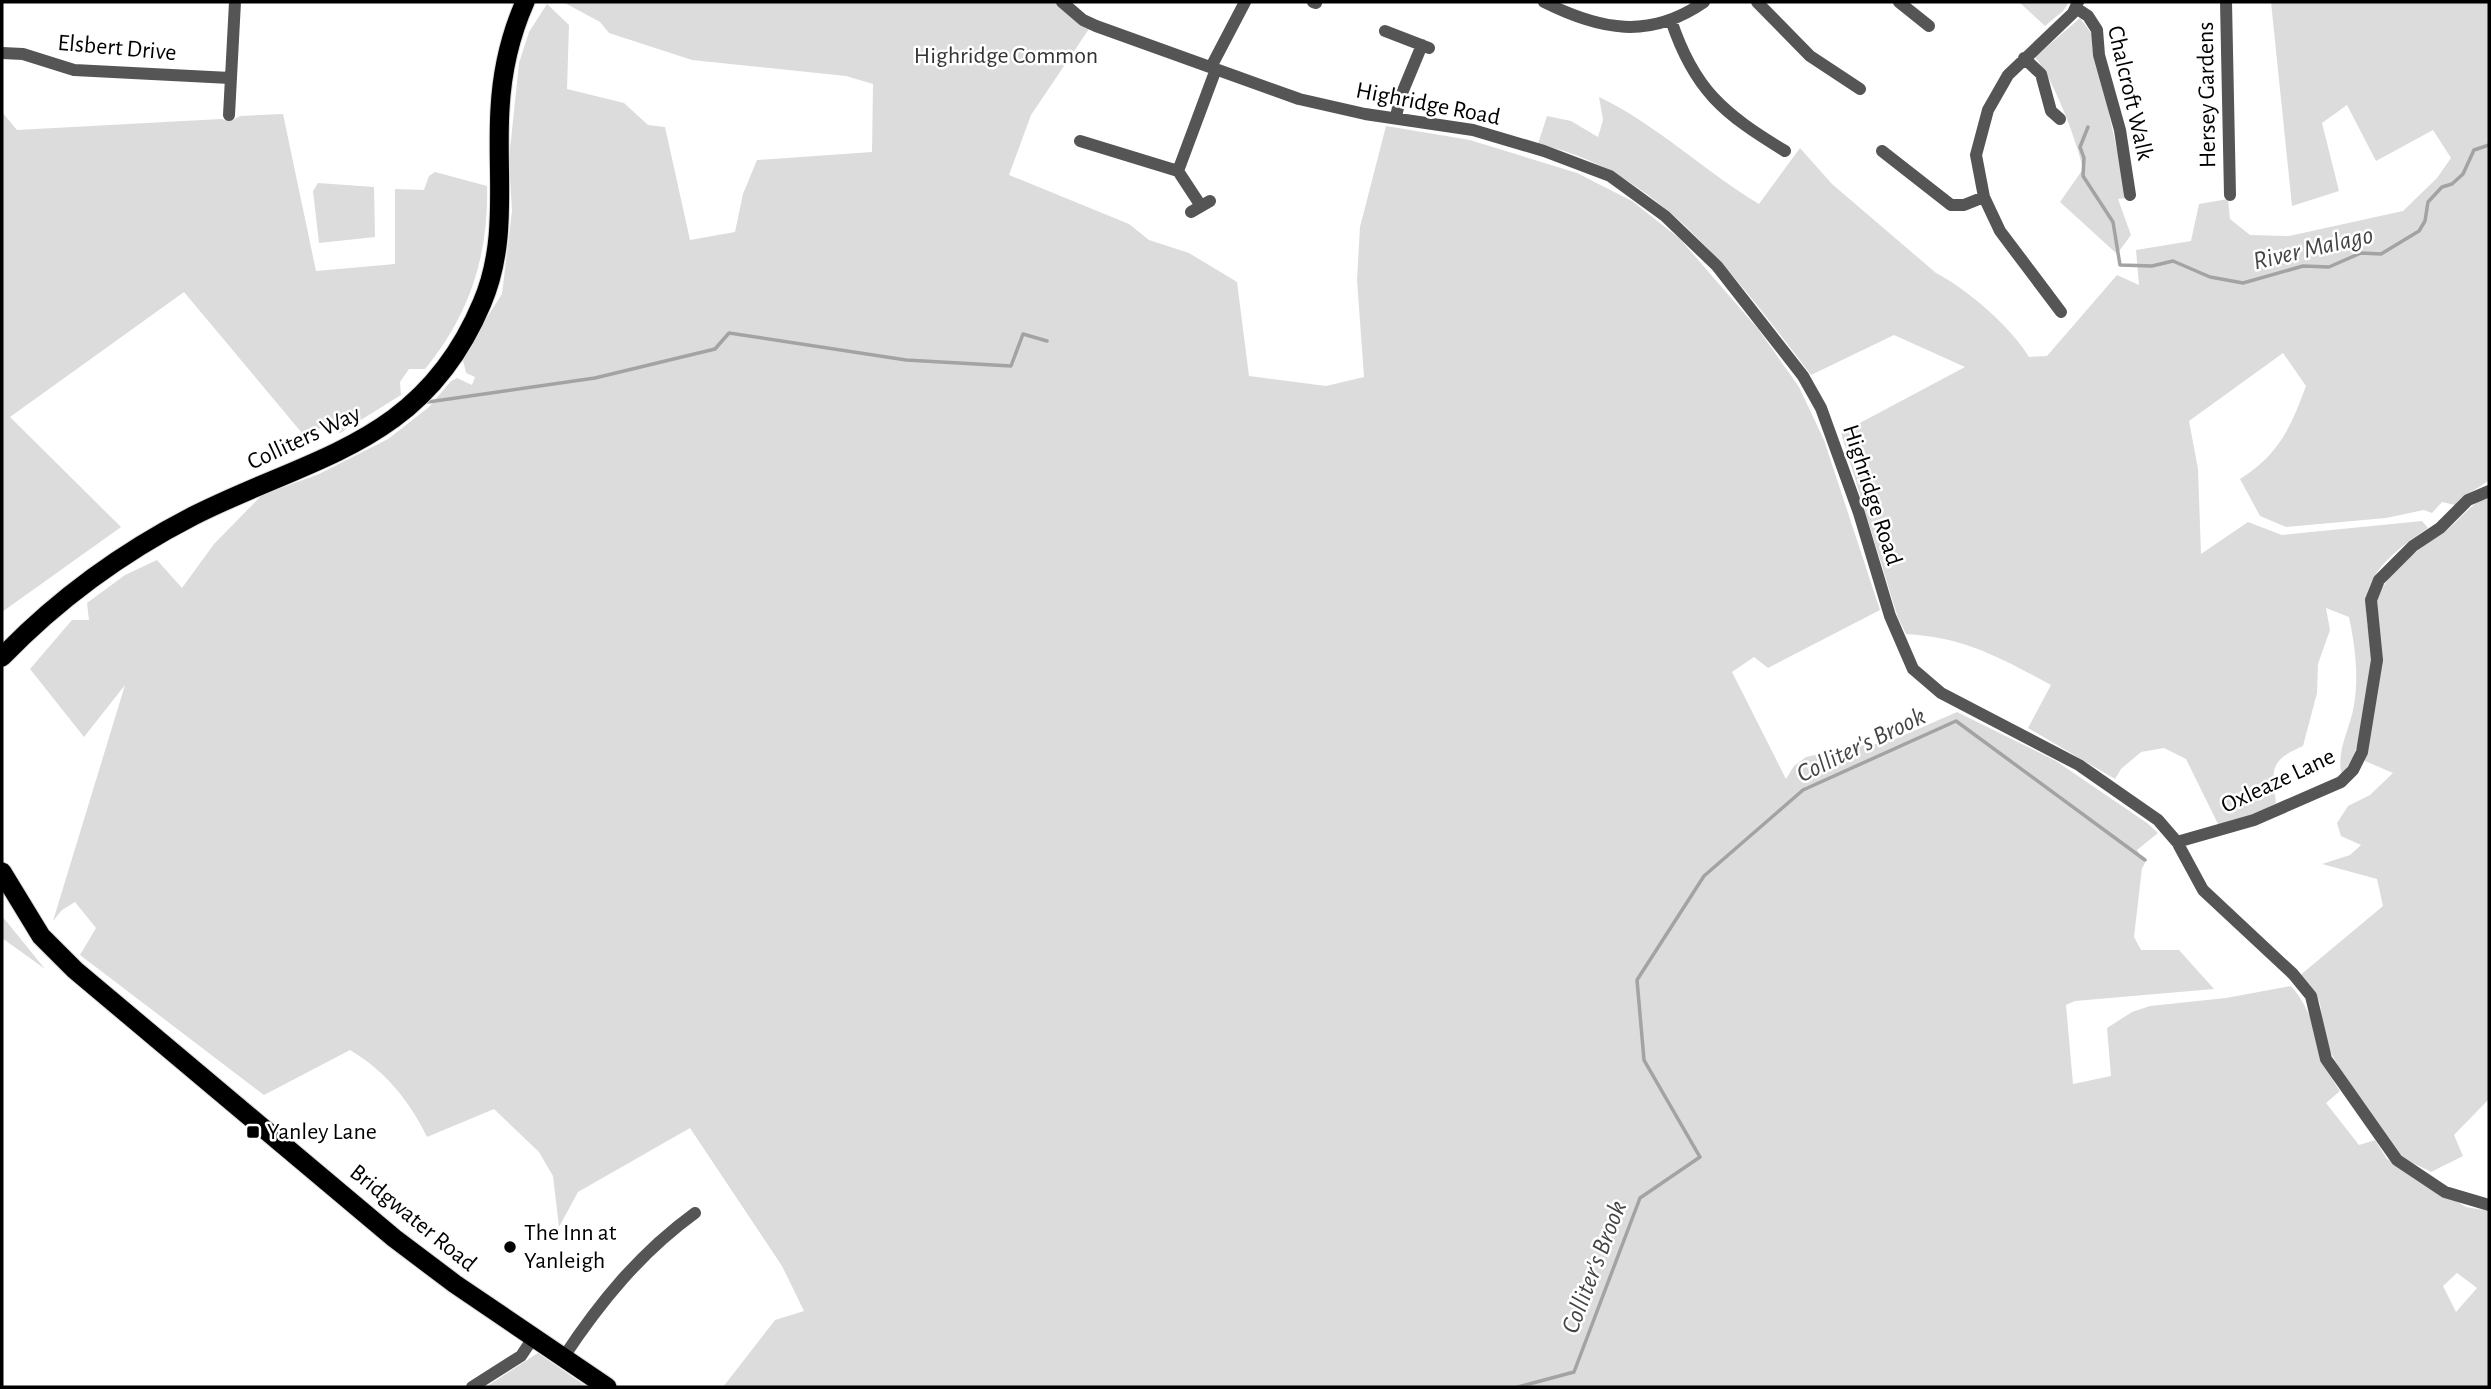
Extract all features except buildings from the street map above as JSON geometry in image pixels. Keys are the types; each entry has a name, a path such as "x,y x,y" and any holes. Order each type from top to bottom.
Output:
{"highway":[{"name":"Colliters Way","path":"2,657 71,595 144,544 220,503 363,440 425,393 462,343 482,303 496,256 500,225 502,86 510,42 525,2"},
{"name":"Bridgwater Road","path":"2,872 41,936"},
{"name":"Bridgwater Road","path":"2,892 75,970 394,1238 455,1284 607,1387"}],"street":[{"path":"229,115 235,2"},
{"name":"Highridge Road","path":"1062,2 1083,20 1096,26 1299,99 1473,130 1588,167 1610,176 1665,216 1724,274 1802,376 1821,408 1859,513 1890,615 1913,669 1941,693 2079,765 2158,820 2177,842 2203,890 2293,974 2311,996 2326,1059 2397,1160 2445,1192 2489,1205"},
{"path":"1178,171 1213,68 1245,2"},
{"path":"1544,2 1600,25 1623,28 1671,20 1704,2"},
{"path":"1757,2 1830,79 1860,89"},
{"path":"1899,2 1929,26"},
{"name":"Hersey Gardens","path":"2226,2 2234,190"},
{"path":"2061,312 2009,248 1984,197 1976,155 1982,126 2008,75 2077,5"},
{"name":"Chalcroft Walk","path":"2077,5 2097,30 2099,55 2120,130 2130,195"},
{"path":"1671,20 1692,72 1714,102 1741,124 1785,151"},
{"path":"1385,31 1425,46 1400,98 1396,117"},
{"name":"Elsbert Drive","path":"2,53 23,54 74,70 230,78"},
{"path":"2024,58 2041,74 2051,111 2060,119"},
{"path":"1080,141 1178,171 1201,207"},
{"path":"1882,151 1951,205 1964,205 1984,197"},
{"name":"Oxleaze Lane","path":"2177,842 2254,820 2341,782 2353,770 2362,752 2376,660 2371,600 2379,580 2413,546 2440,528 2468,500 2489,491"},
{"path":"563,1358 606,1295 666,1234 695,1213"},
{"path":"472,1387 521,1356 533,1338"}],"green space":[{"name":"Highridge Common","path":"563,2 1055,2 1073,19 1089,29 1031,115 1009,175 1129,224 1149,240 1189,253 1237,282 1249,376 1326,386 1364,377 1357,280 1360,227 1386,126 1470,140 1577,173 1632,201 1680,239 1758,329 1799,387 1824,440 1880,610 1768,668 1754,657 1732,672 1786,779 1794,766 1806,757 1855,746 1886,743 1957,712 2056,761 2147,823 2158,833 2137,850 2145,863 2142,868 2134,937 2141,950 2179,950 2214,989 2075,1001 2066,1005 2073,1084 2111,1076 2107,1028 2132,1012 2150,1006 2226,998 2291,986 2307,1011 2326,1065 2340,1091 2326,1103 2359,1145 2375,1140 2387,1159 2466,1207 2489,1211 2489,1387 723,1387 775,1320 804,1311 782,1266 690,1128 578,1192 559,1227 553,1176 539,1152 494,1109 427,1137 413,1111 395,1087 374,1067 350,1050 264,1095 80,955 96,928 75,902 62,910 53,921 125,685 84,737 30,669 72,620 89,620 87,603 125,575 157,560 182,588 214,544 262,495 319,474 388,439 429,407 451,381 457,378 472,385 475,377 466,373 462,356 502,294 512,211 509,159 519,63 529,32 547,4 569,25 567,89 624,103 648,125 665,127 690,240 735,232 743,194 757,160 872,152 873,84 846,76 692,60 609,33 600,22","holes":["2457,1273 2477,1288 2456,1312 2443,1286"]},
{"path":"2019,2 2069,2 2063,11 2045,26"},
{"path":"2271,2 2489,2 2489,480 2455,505 2442,502 2432,513 2424,510 2386,518 2286,527 2260,516 2240,479 2265,460 2282,439 2306,386 2283,353 2189,421 2198,469 2201,554 2248,522 2282,535 2422,521 2428,528 2390,557 2369,588 2366,608 2371,657 2370,684 2360,737 2348,765 2341,773 2341,755 2355,694 2353,639 2349,617 2326,608 2330,630 2318,664 2317,693 2303,746 2284,756 2275,767 2273,782 2276,803 2253,816 2219,826 2186,759 2164,748 2141,752 2121,769 2115,779 2028,728 2051,685 1982,650 1946,639 1906,634 1898,618 1841,433 1965,367 1894,335 1811,375 1725,267 1694,234 1659,204 1622,178 1582,158 1538,144 1547,116 1571,121 1598,137 1603,120 1599,97 1640,120 1759,204 1800,148 1832,184 1936,273 1987,310 2011,333 2029,357 2047,356 2117,275 2139,285 2136,250 2191,241 2199,204 2228,199 2230,219 2250,235 2289,236 2403,211 2437,178 2451,158 2433,130 2376,161 2347,105 2322,123 2339,191 2292,206"},
{"path":"2080,18 2094,37 2092,49 2096,52 2127,198 2118,199 2131,235 2117,254 2060,202 2083,169 2064,110 2035,57"},
{"path":"2,112 17,130 221,119 231,121 240,116 283,114 316,271 395,264 395,189 424,190 429,176 435,172 487,186 484,236 473,284 454,328 425,369 409,369 400,382 401,395 340,433 326,426 310,432 307,439 184,292 10,417 121,527 2,612"},
{"path":"318,183 374,187 375,237 319,243 313,191"},
{"path":"2489,496 2489,1099 2454,1135 2463,1156 2431,1172 2398,1154 2371,1118 2326,1042 2319,1000 2298,977 2383,906 2377,879 2322,864 2350,855 2361,845 2341,836 2337,823 2348,806 2370,795 2393,773 2365,761 2377,600 2397,568 2476,503"},
{"path":"2,916 45,969 2,938"},
{"path":"538,1353 587,1387 486,1387"}],"waterway":[{"name":"River Malago","path":"2088,127 2080,147 2084,158 2083,176 2113,222 2120,265 2152,266 2173,261 2210,277 2243,283 2303,266 2329,267 2361,253 2381,254 2419,231 2425,221 2428,202 2442,187 2452,184 2463,174 2474,150 2489,145"},
{"path":"428,402 595,378 715,349 729,333 906,360 1011,366 1023,334 1047,341"},
{"name":"Colliter's Brook","path":"1518,1387 1574,1372 1640,1198 1700,1157 1644,1060 1637,980 1704,876 1803,790 1956,721 2145,860"}],"place":[{"name":"Yanley Lane","path":"253,1132"},
{"name":"The Inn at Yanleigh","path":"510,1247"}]}
